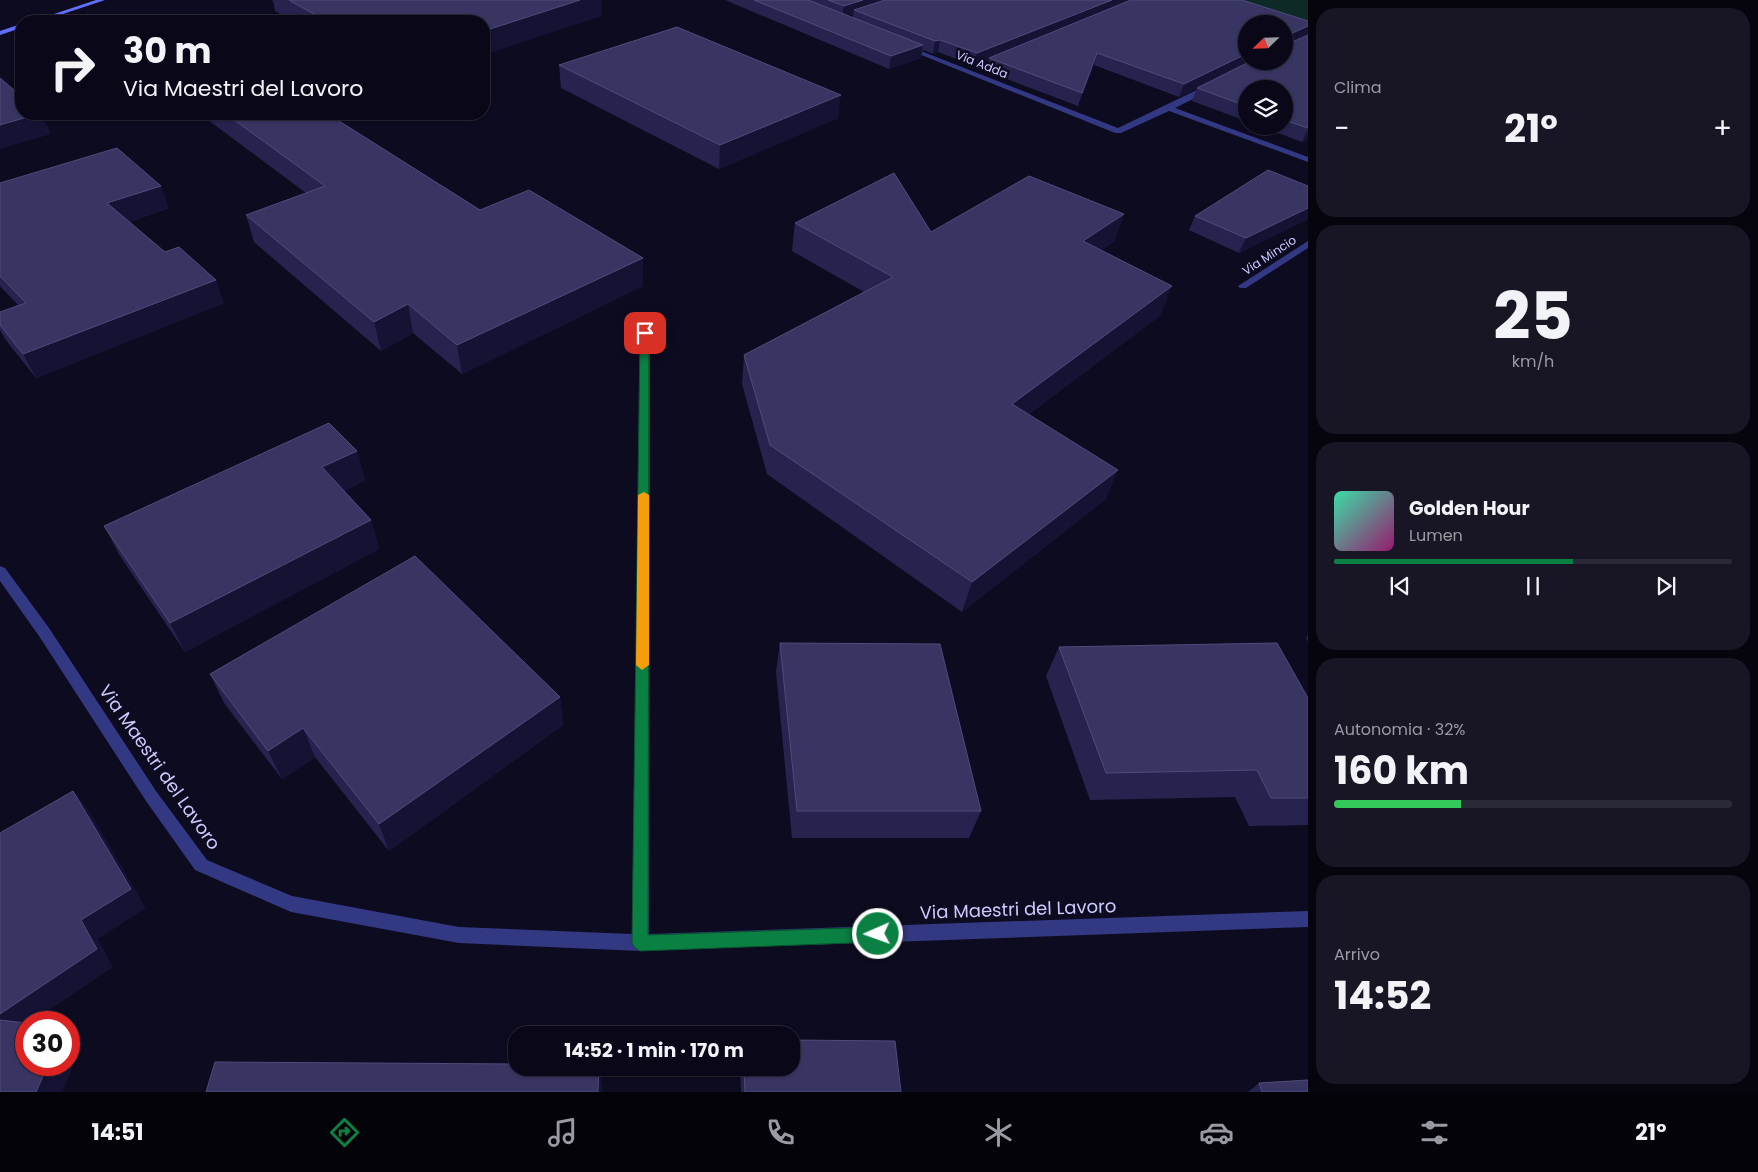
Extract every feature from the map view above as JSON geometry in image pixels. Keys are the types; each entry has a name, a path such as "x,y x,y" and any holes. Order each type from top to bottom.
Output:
{"main road":[{"path":"55,15 102,0"},
{"path":"0,33 15,28"}],"street":[{"name":"Via Adda","path":"897,43 1118,131 1212,86"},
{"path":"970,72 980,68"},
{"path":"1169,108 1308,160"},
{"name":"Via Mincio","path":"1243,286 1308,244"},
{"path":"640,943 645,333 659,320"},
{"name":"Via Maestri del Lavoro","path":"0,571 44,632 151,796 201,865 291,904 449,934 640,943 1308,919"}],"green space":[{"path":"1232,0 1308,0 1308,22 1293,18 1293,15 1284,15"}],"building":[{"path":"289,0 580,0 490,29 490,15 315,15"},
{"path":"754,0 808,0 923,45 891,56"},
{"path":"828,0 863,0 844,6"},
{"path":"885,0 1112,0 977,53 940,40 935,41 854,10"},
{"path":"1131,0 1242,0 1289,15 1238,15 1238,58 1184,84 1097,53 1082,93 989,58"},
{"path":"1293,16 1308,21 1308,26 1293,33"},
{"path":"677,27 841,95 720,145 559,65"},
{"path":"1308,35 1308,128 1293,123 1293,80 1238,80 1238,103 1197,88 1238,68 1238,70 1293,70 1293,42"},
{"path":"0,78 15,91 15,120 17,120 0,125"},
{"path":"234,120 338,120 480,210 529,190 643,258 457,345 408,304 374,322 246,215 325,186"},
{"path":"117,148 161,186 107,203 165,252 179,247 216,280 23,354 0,325 0,312 26,303 0,276 0,183"},
{"path":"1268,170 1308,186 1308,208 1246,238 1195,216"},
{"path":"894,173 931,232 1029,176 1124,214 1083,241 1172,286 1012,404 1118,470 972,582 770,445 744,355 893,277 795,223"},
{"path":"329,423 357,451 322,467 371,520 170,623 104,526"},
{"path":"415,556 560,697 379,824 303,728 268,751 210,674"},
{"path":"780,643 940,644 981,811 797,811"},
{"path":"1277,643 1308,698 1308,798 1271,798 1257,770 1106,773 1059,647"},
{"path":"73,791 131,889 81,920 97,949 0,1014 0,833"},
{"path":"0,1020 15,1022 15,1076 43,1076 36,1092 0,1092"},
{"path":"800,1040 895,1041 901,1092 745,1092 744,1076 800,1076"},
{"path":"215,1062 508,1064 508,1076 599,1076 598,1092 206,1092"},
{"path":"1308,1080 1308,1092 1262,1092 1259,1083"}],"slow traffic":[{"path":"642,665 644,495"}],"route":[{"path":"645,333 640,943 878,934"}]}
